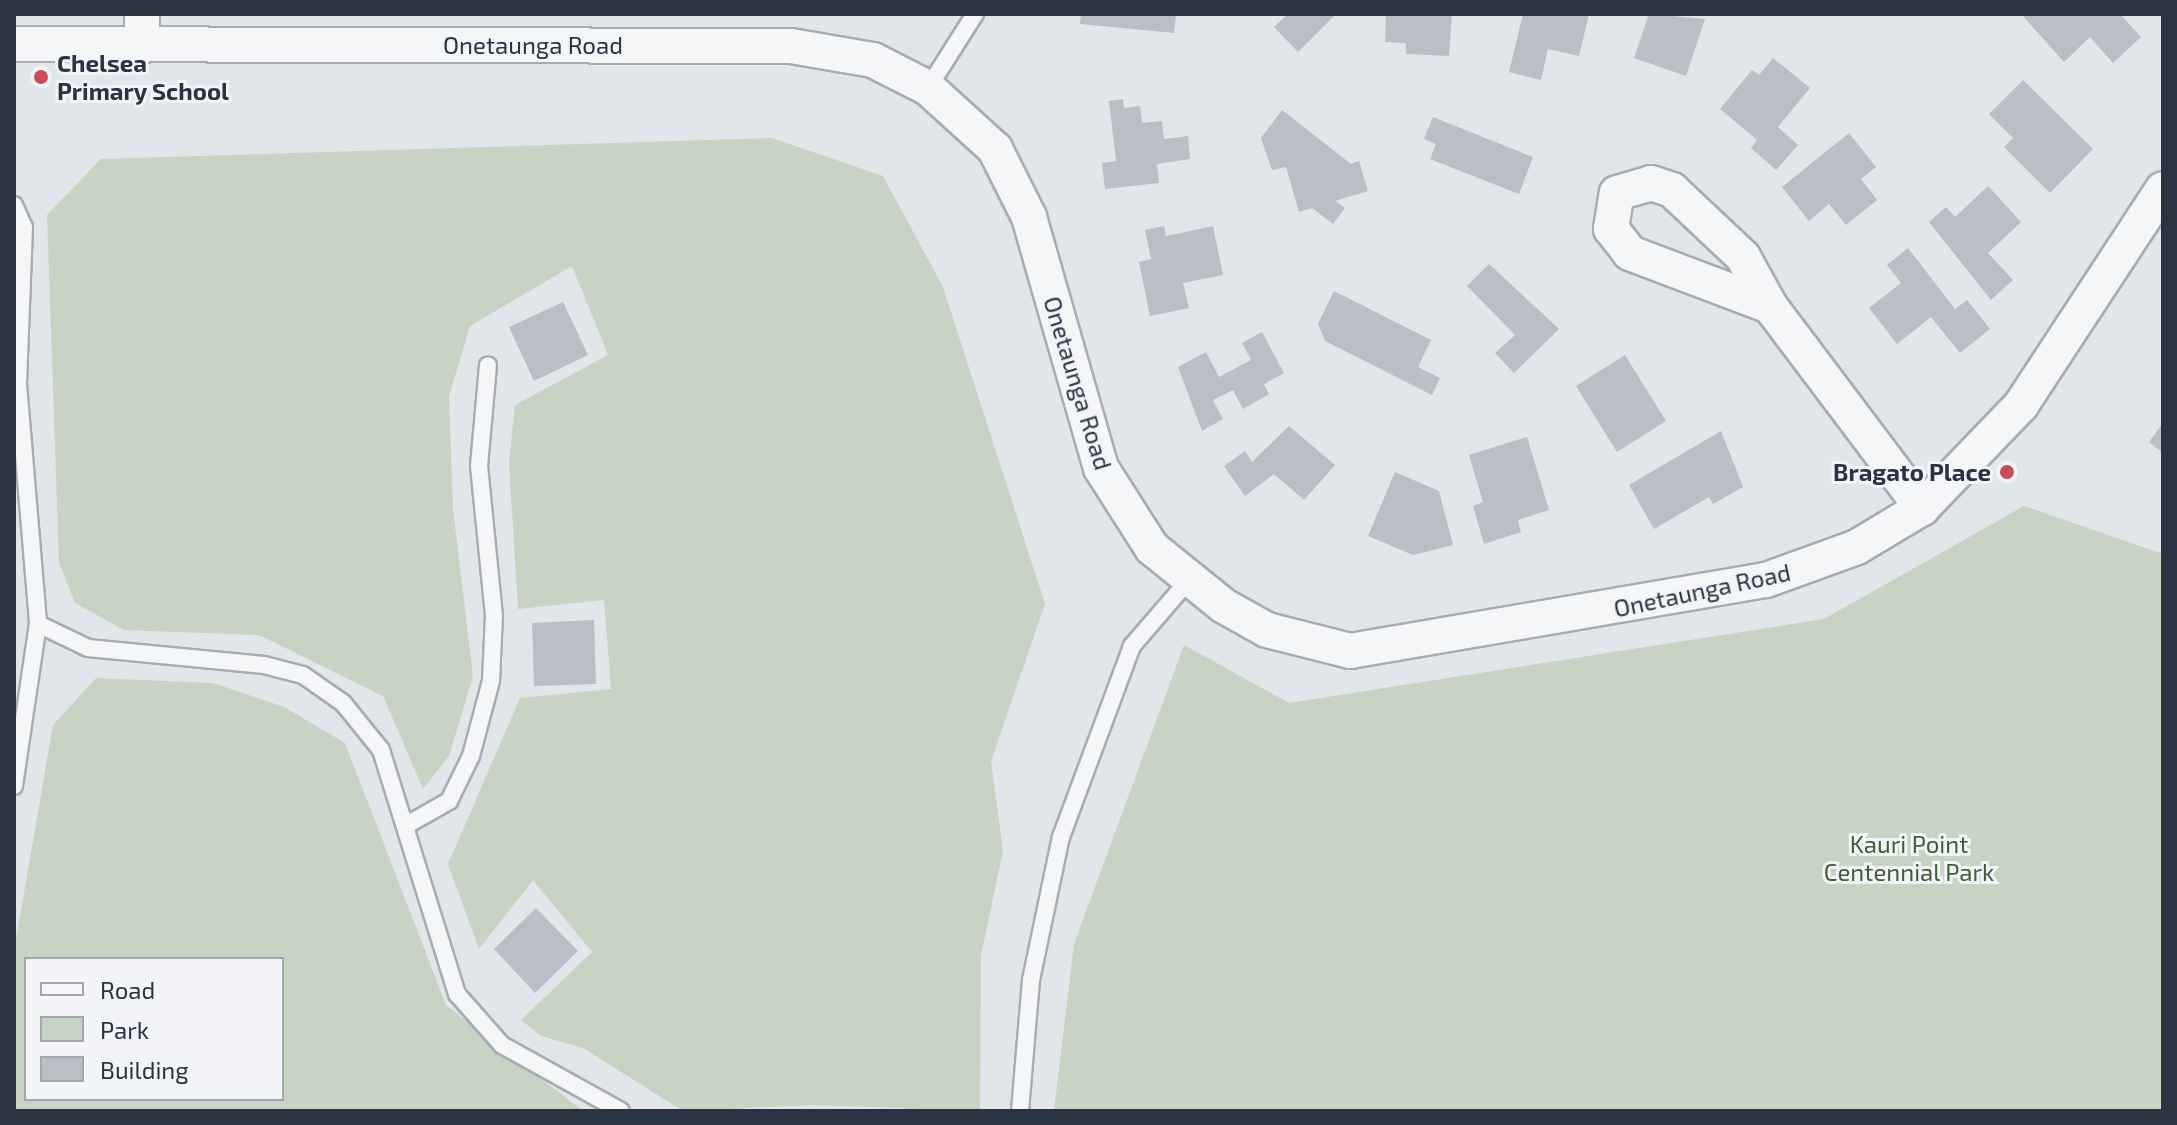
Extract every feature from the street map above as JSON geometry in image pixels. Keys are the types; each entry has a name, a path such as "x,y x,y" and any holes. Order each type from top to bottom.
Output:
{"street":[{"name":"Onetaunga Road","path":"14,44 142,30 791,46 873,60 928,88 995,149 1029,217 1101,468 1152,548 1189,580 1267,630 1350,651 1388,650 1766,580 1857,547 1922,508 2021,405 2163,189"},
{"path":"1770,306 1630,253 1611,229 1617,193 1651,183 1672,190 1743,257 1770,306 1922,508"}],"lane":[{"path":"928,88 975,14"},
{"path":"14,205 24,227 18,384 38,624 14,786"},
{"path":"405,826 449,801 471,756 491,681 494,616 479,466 488,365"},
{"path":"1020,1111 1031,980 1061,837 1132,646 1189,580"},
{"path":"38,624 88,648 303,675 343,703 381,750 457,994 502,1045 621,1111"}],"green space":[{"path":"772,138 883,176 943,287 1045,604 991,761 1003,851 981,955 980,1111 814,1105 683,1111 583,1048 541,1036 521,1020 592,952 533,880 479,949 448,864 520,698 611,689 604,600 518,609 509,463 515,405 608,355 572,266 470,326 449,396 453,509 473,676 449,756 423,789 383,696 259,635 124,630 75,603 59,563 47,215 101,159"},
{"name":"Kauri Point Centennial Park","path":"2024,506 2163,554 2163,1111 1054,1111 1074,944 1184,645 1289,703 1824,619"},
{"path":"96,678 213,683 284,707 345,743 446,1005 583,1111 14,1111 14,951 53,725"}],"building":[{"path":"1081,14 1176,16 1174,33 1080,24"},
{"path":"1288,14 1336,14 1298,52 1274,27"},
{"path":"1386,14 1452,14 1449,56 1406,54 1406,43 1385,42"},
{"path":"1523,14 1589,14 1579,56 1548,49 1541,80 1509,72"},
{"path":"1649,14 1705,19 1686,76 1634,58"},
{"path":"2021,14 2120,14 2141,37 2113,63 2090,37 2064,62"},
{"path":"1773,58 1810,88 1778,127 1798,145 1776,170 1751,148 1757,140 1720,109 1752,70 1759,75"},
{"path":"2023,80 2093,149 2050,193 2004,147 2013,138 1989,114"},
{"path":"1123,99 1124,108 1140,106 1142,123 1162,121 1164,139 1188,136 1190,159 1157,164 1159,183 1105,189 1102,163 1116,161 1109,101"},
{"path":"1282,110 1351,164 1359,161 1368,191 1335,201 1345,208 1333,224 1312,208 1299,212 1286,167 1272,170 1261,138"},
{"path":"1433,117 1533,157 1519,194 1430,159 1436,144 1424,139"},
{"path":"1849,133 1876,167 1861,179 1877,200 1846,225 1829,204 1809,221 1782,187"},
{"path":"1988,186 2021,222 1988,253 2013,280 1991,300 1929,222 1946,207 1955,217"},
{"path":"1164,226 1166,236 1213,226 1223,275 1183,283 1189,308 1150,316 1139,262 1151,259 1145,230"},
{"path":"1908,248 1955,309 1967,300 1990,329 1960,353 1931,317 1897,344 1869,308 1901,283 1887,265"},
{"path":"1489,264 1559,329 1514,373 1495,353 1515,335 1467,286"},
{"path":"1334,291 1431,340 1418,367 1440,378 1432,395 1325,341 1318,324"},
{"path":"563,302 588,355 534,381 509,327"},
{"path":"1262,332 1284,373 1264,384 1269,394 1243,409 1233,390 1213,400 1223,419 1202,431 1178,367 1206,352 1219,377 1251,360 1242,343"},
{"path":"1625,355 1666,421 1617,452 1576,386"},
{"path":"2163,423 2163,453 2149,442"},
{"path":"1289,426 1335,465 1304,500 1274,474 1245,496 1224,466 1245,451 1252,462"},
{"path":"1721,431 1743,487 1713,504 1709,497 1654,529 1629,485"},
{"path":"1527,437 1549,510 1518,520 1521,532 1484,544 1473,506 1483,502 1469,455"},
{"path":"1395,472 1439,491 1453,545 1413,555 1368,536"},
{"path":"594,620 596,684 534,686 532,623"},
{"path":"536,908 578,951 535,993 494,949"}],"place":[{"name":"Chelsea Primary School","path":"41,77"},
{"name":"Bragato Place","path":"2007,472"}]}
